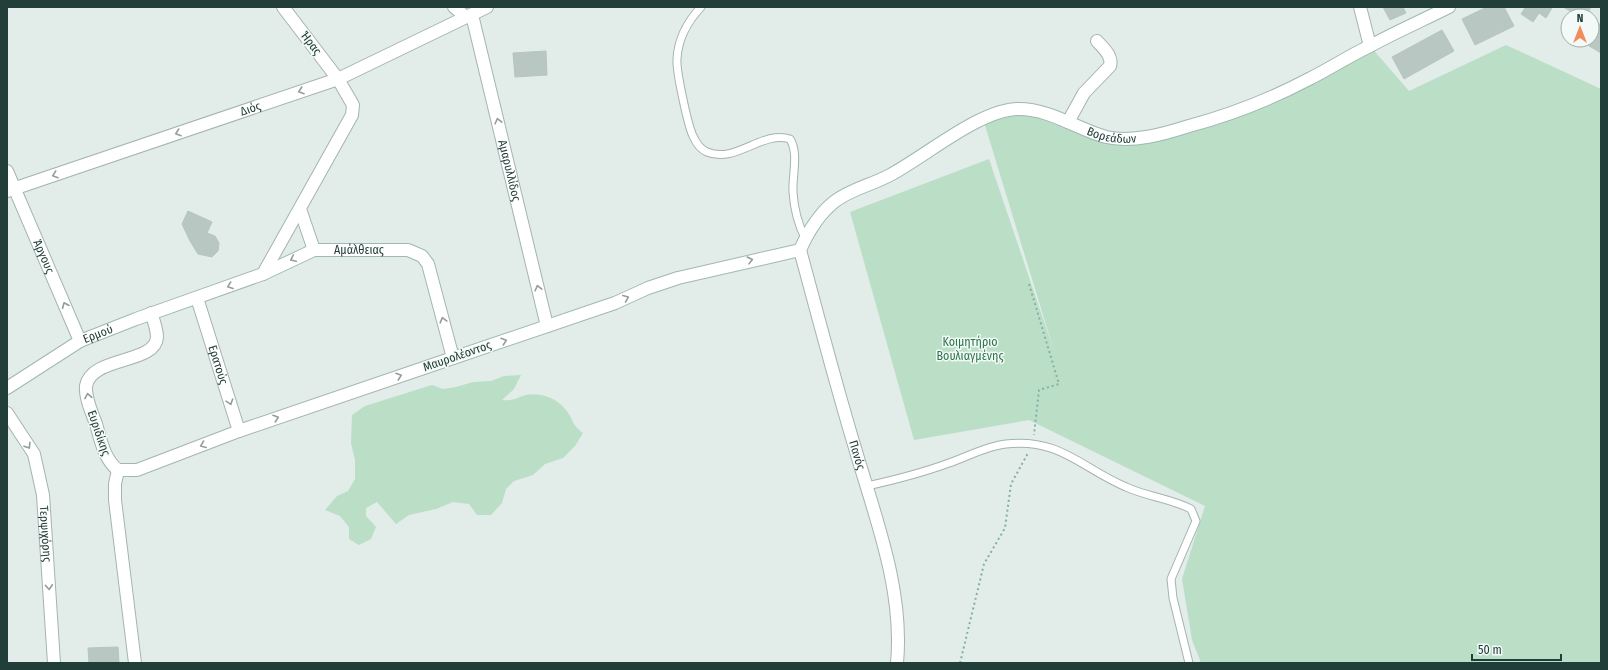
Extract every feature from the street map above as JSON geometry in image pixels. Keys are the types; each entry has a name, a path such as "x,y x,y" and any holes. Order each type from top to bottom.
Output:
{"street":[{"name":"Ήρας","path":"263,274 352,115 353,105 338,79 283,7"},
{"path":"454,7 468,13"},
{"name":"Διός","path":"11,190 338,79 468,13 487,7"},
{"path":"1360,7 1370,46"},
{"name":"Βορεάδων","path":"800,250 805,238 822,214 843,196 890,175 985,117 1001,111 1025,109 1068,122 1100,135 1116,138 1141,138 1167,132 1242,109 1307,80 1370,46 1449,7"},
{"name":"Αμαρυλλίδος","path":"468,13 547,326"},
{"path":"1068,122 1084,94 1110,66 1111,60 1109,55 1097,41"},
{"name":"Άργους","path":"7,171 11,190 80,341"},
{"path":"300,209 314,250"},
{"name":"Αμάλθειας","path":"197,298 263,274 314,250 408,250 422,256 428,264 453,358"},
{"name":"Μαυρολέοντος","path":"118,470 137,470 239,431 615,303 673,280 800,250"},
{"name":"Πανός","path":"800,250 889,563 899,641 896,663"},
{"name":"Ερμού","path":"7,388 80,341 152,313 197,298"},
{"name":"Ερατούς","path":"197,298 239,431"},
{"name":"Ευριδίκης","path":"135,663 115,500 115,484 118,470 111,465 105,454 86,387 90,377 98,370 148,351 155,344 157,338 152,313"},
{"name":"Τερψιχόρης","path":"7,413 34,454 43,495 54,663"}],"lane":[{"path":"701,7 691,18 682,36 677,58 678,74 692,136 699,146 707,152 722,154 739,151 776,138 790,139 794,149 793,191 795,207 805,238"},
{"path":"867,486 926,471 1005,444 1033,443 1054,448 1124,486 1149,496 1175,500 1191,509 1196,521 1171,579 1173,598 1189,663"}],"path":[{"path":"960,663 984,564 1005,528 1011,484 1022,467 1033,443 1039,390 1059,384 1029,284"}],"green space":[{"name":"Κοιμητήριο Βουλιαγμένης","path":"1506,45 1601,89 1601,663 1201,663 1192,640 1182,579 1205,506 1029,420 914,440 850,212 989,159 1054,351 984,122 1025,113 1108,142 1234,112 1370,46 1409,91"},
{"path":"521,375 514,389 502,400 512,400 531,394 542,395 553,399 562,405 568,412 574,424 583,433 575,446 563,458 545,464 533,475 514,481 506,489 502,503 491,515 477,515 469,504 453,502 436,509 409,515 396,524 377,502 366,508 366,516 376,527 371,539 359,545 349,539 349,527 340,516 325,510 337,496 348,491 355,479 355,460 351,443 352,415 365,406 432,385 443,389 473,382 491,381 504,376"}],"building":[{"path":"1383,7 1403,7 1406,13 1390,20"},
{"path":"1487,7 1504,7 1514,26 1475,45 1462,19"},
{"path":"1523,7 1552,8 1546,18 1539,13 1533,22 1521,14 1525,8"},
{"path":"1563,7 1591,7 1590,8"},
{"path":"1600,24 1601,25 1601,53 1593,48 1600,48"},
{"path":"1442,30 1454,51 1404,79 1392,57"},
{"path":"546,51 547,75 515,77 513,53"},
{"path":"188,211 212,222 207,233 215,236 219,243 218,251 212,257 198,254 190,241 182,224"},
{"path":"118,647 119,663 89,663 88,648"}]}
